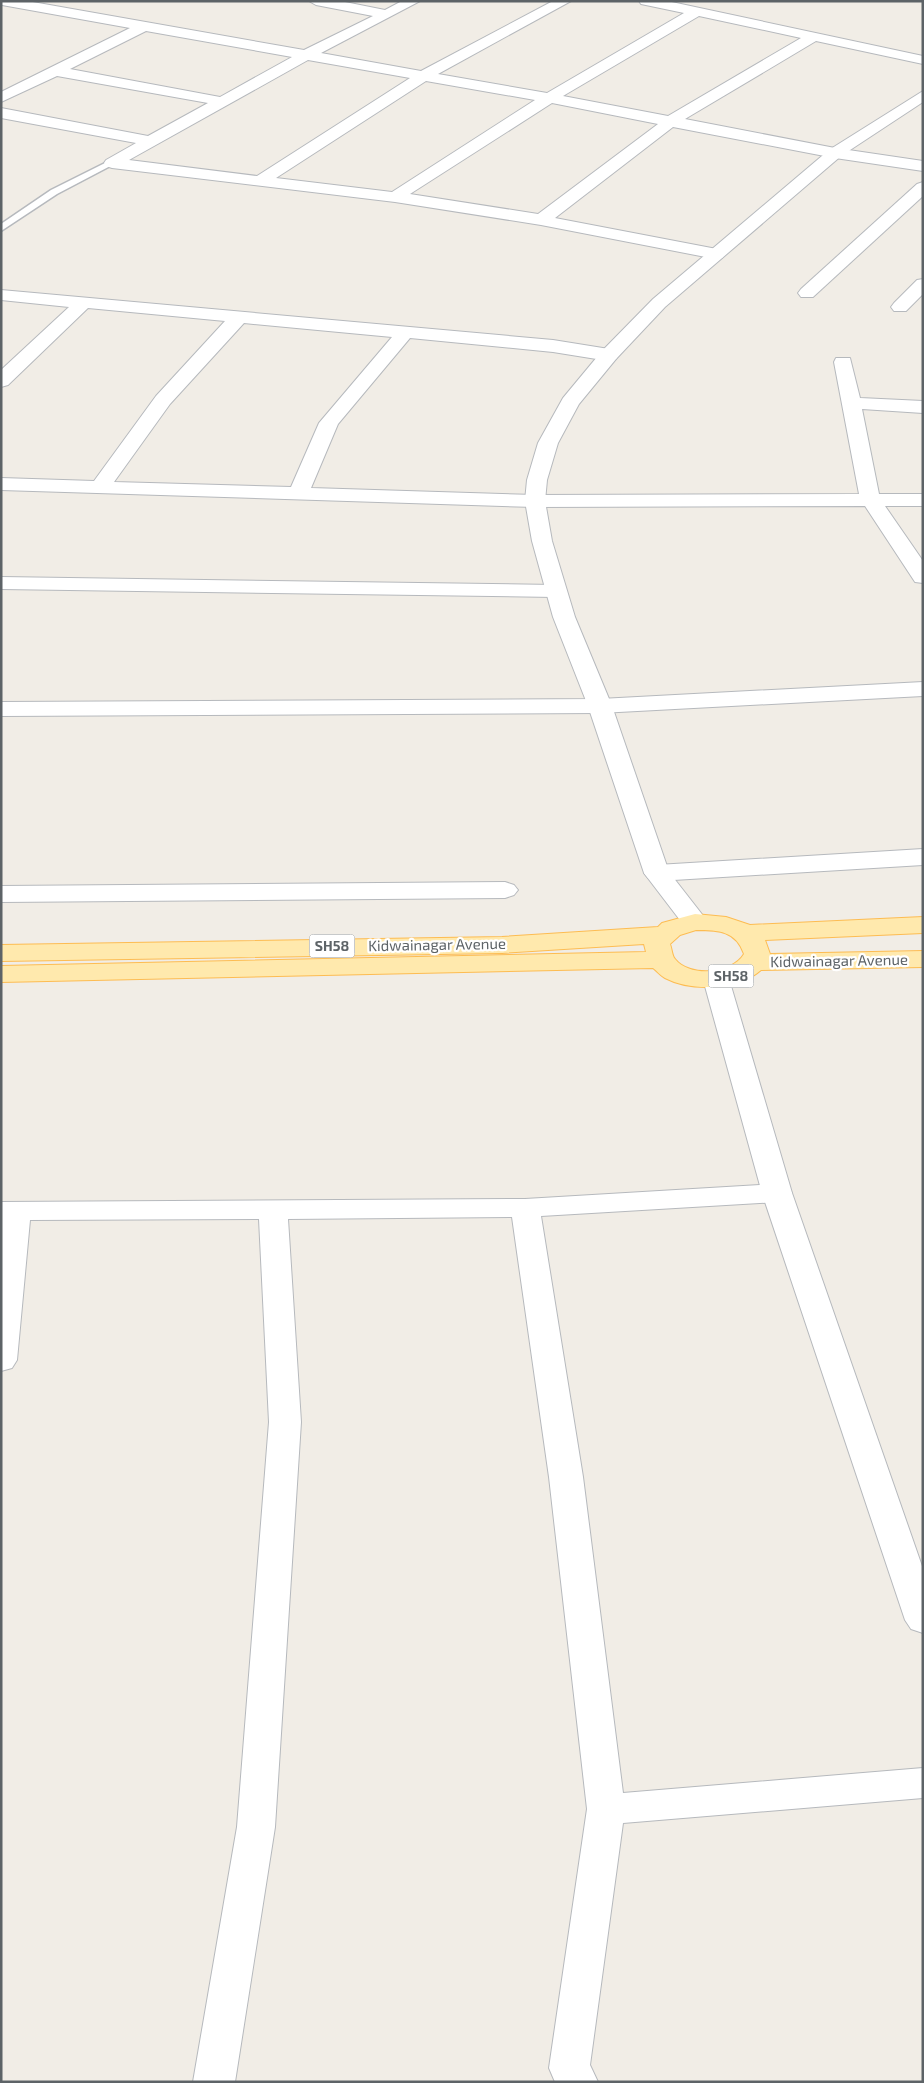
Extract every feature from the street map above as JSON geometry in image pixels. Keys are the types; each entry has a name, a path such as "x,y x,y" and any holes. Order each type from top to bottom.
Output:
{"main road":[{"name":"SH58","path":"695,922 722,924 744,933 756,947 757,954 754,962 739,974 716,979 703,979 678,973 661,948 682,925 695,922"},
{"name":"Kidwainagar Avenue","path":"744,933 923,925"},
{"name":"Kidwainagar Avenue","path":"1,953 502,945 661,948"},
{"name":"Kidwainagar Avenue","path":"1,974 661,948"},
{"name":"Kidwainagar Avenue","path":"754,962 923,959"}],"street":[{"path":"2,1 549,98 835,152 923,166"},
{"path":"316,1 386,14"},
{"path":"112,163 148,141 306,54 413,1"},
{"path":"260,181 422,76 564,1"},
{"path":"646,1 923,60"},
{"path":"395,197 549,98 696,12"},
{"path":"1,98 143,27"},
{"path":"541,220 671,121 813,37"},
{"path":"55,71 220,101"},
{"path":"695,922 657,873 600,706 564,617 542,541 535,501 536,480 548,443 570,402 609,355 659,303 835,152 923,96"},
{"path":"1,114 148,141"},
{"path":"112,163 395,197 541,220 716,254"},
{"path":"807,293 923,187"},
{"path":"900,307 923,284"},
{"path":"1,295 552,346 609,355"},
{"path":"1,381 84,302"},
{"path":"101,486 163,400 239,317"},
{"path":"298,492 329,423 405,333"},
{"path":"843,362 870,499 923,577"},
{"path":"850,403 923,407"},
{"path":"1,484 535,501 923,500"},
{"path":"1,583 555,591"},
{"path":"1,710 600,706 923,689"},
{"path":"657,873 923,857"},
{"path":"1,894 505,890"},
{"path":"716,979 777,1193 923,1620"},
{"path":"1,1360 8,1211 525,1208 777,1193"},
{"path":"525,1208 566,1477 606,1810 569,2068 578,2082"},
{"path":"214,2082 256,1827 285,1422 273,1210"},
{"path":"606,1810 923,1783"}],"lane":[{"path":"1,228 47,196 112,163"}]}
